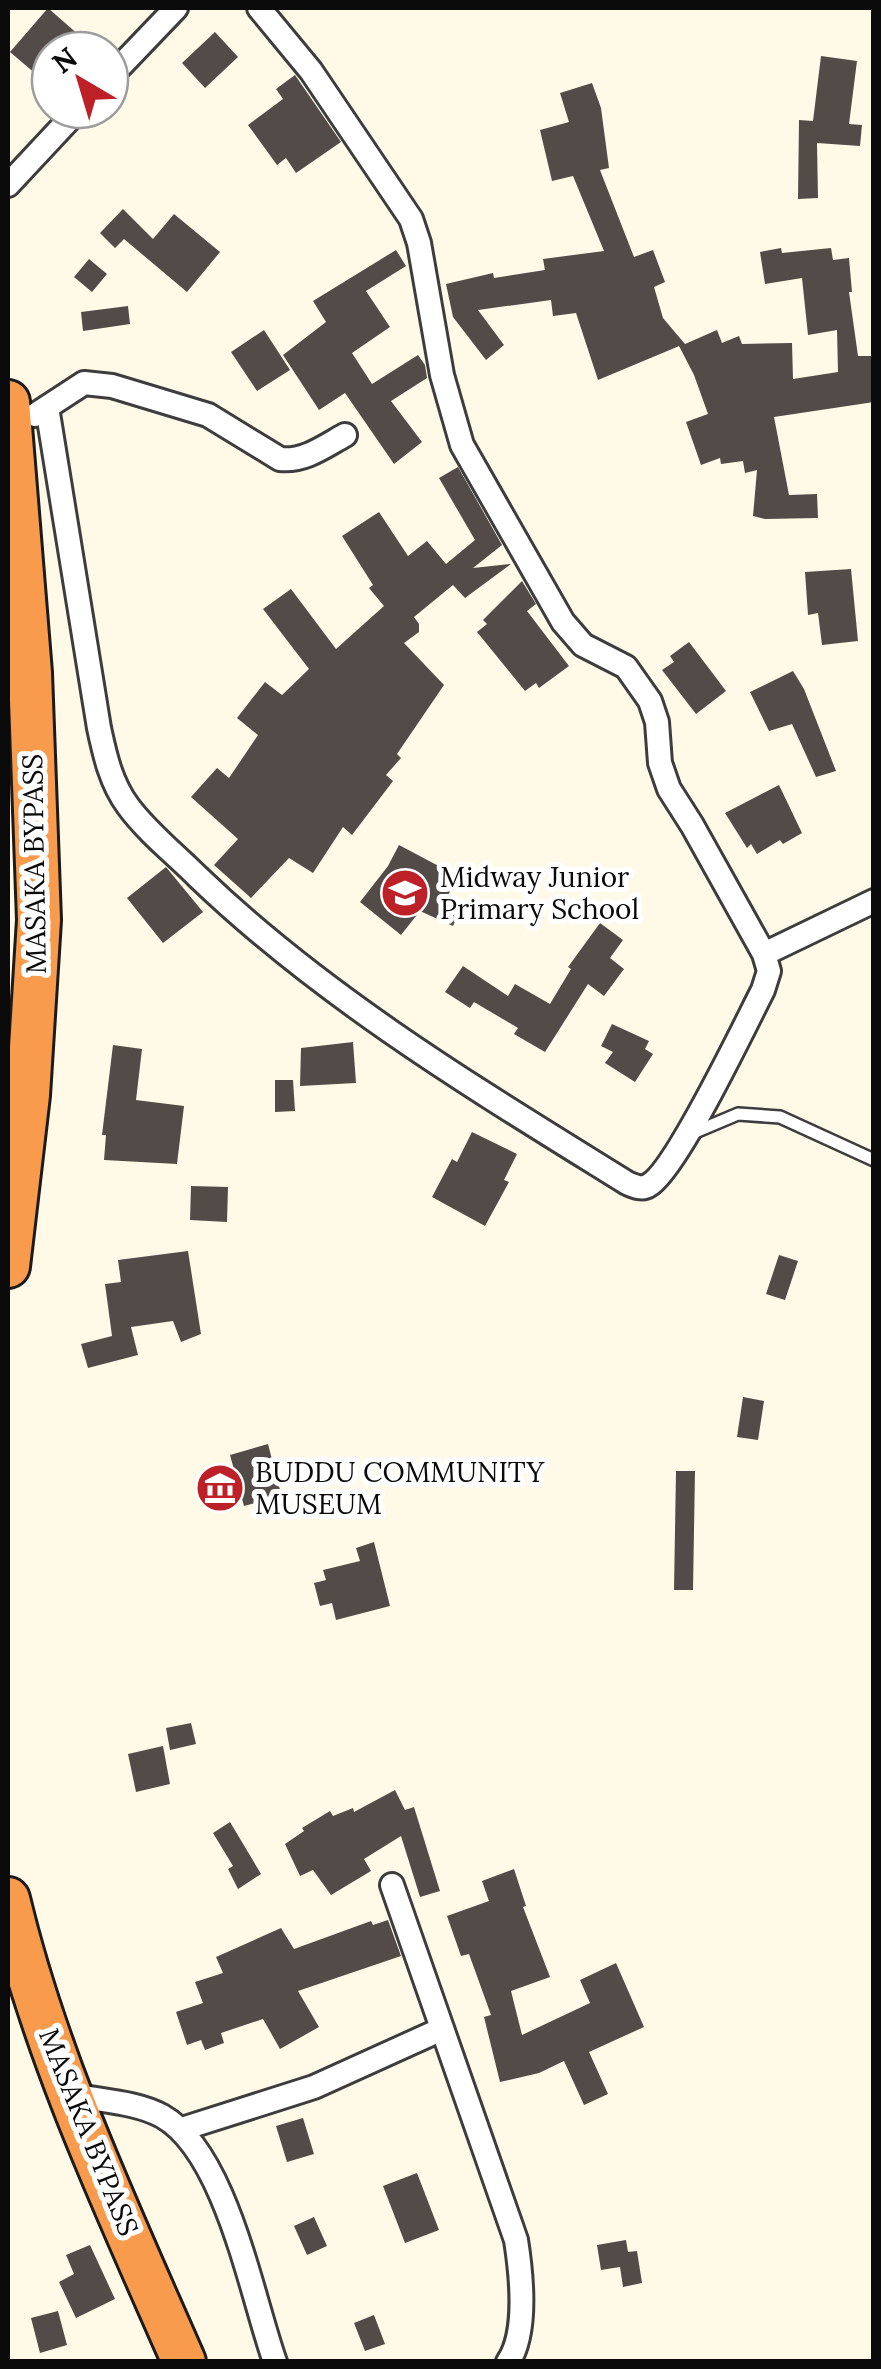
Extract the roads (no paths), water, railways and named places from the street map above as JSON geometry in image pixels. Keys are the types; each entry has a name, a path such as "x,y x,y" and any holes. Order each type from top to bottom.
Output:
{"highway":[{"name":"MASAKA BYPASS","path":"8,1266 28,1095 39,920 22,413"},
{"name":"MASAKA BYPASS","path":"8,1899 24,1966 72,2096 184,2362"}],"street":[{"path":"130,56 176,8"},
{"path":"259,8 311,71 411,219 419,243 438,360 462,445 563,622 583,645 626,667 650,701 668,790 692,825 764,954 769,971 763,990 685,1138 650,1185 638,1188 627,1184 451,1074 251,928 128,806 109,771 22,413 84,383 112,386 208,415 280,460 293,461 346,435"},
{"path":"8,184 59,130"},
{"path":"764,954 874,901"},
{"path":"392,1884 516,2240 522,2279 516,2351 508,2362"},
{"path":"182,2129 314,2087 442,2029"},
{"path":"72,2096 146,2109 182,2129 220,2190 275,2362"}],"lane":[{"path":"685,1138 738,1114 780,1118 874,1160"}],"place":[{"name":"Midway Junior Primary School","path":"405,893"},
{"name":"BUDDU COMMUNITY MUSEUM","path":"220,1488"}]}
